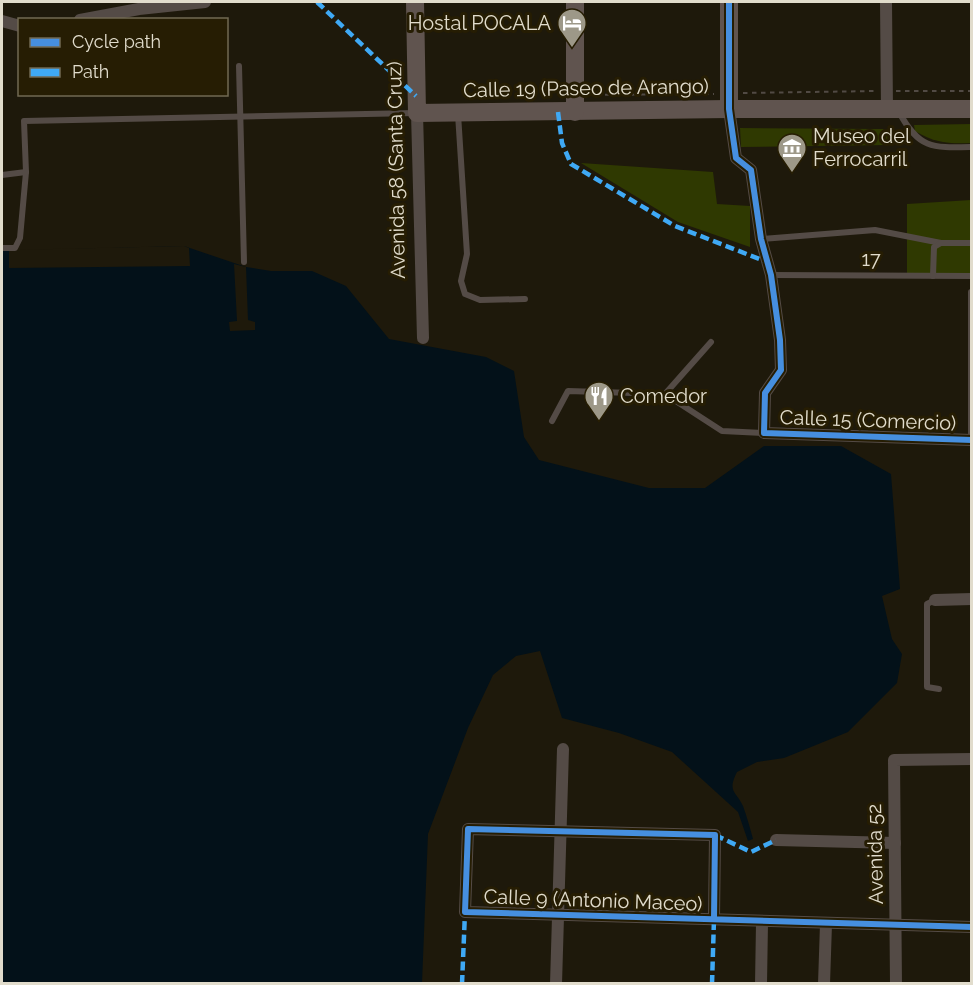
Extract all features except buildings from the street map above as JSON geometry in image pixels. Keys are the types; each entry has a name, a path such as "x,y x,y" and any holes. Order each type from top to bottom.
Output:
{"main road":[{"name":"Avenida 58 (Santa Cruz)","path":"415,2 417,113"},
{"path":"575,2 575,104"},
{"path":"729,2 729,101"},
{"name":"Calle 19 (Paseo de Arango)","path":"417,113 458,113 575,104 729,101 891,103 972,109"}],"street":[{"path":"91,18 139,9 205,2"},
{"path":"886,2 891,103"},
{"path":"2,21 18,25"},
{"path":"729,101 736,158 751,171 761,239 771,275 781,370 765,393 764,433"},
{"name":"Avenida 58 (Santa Cruz)","path":"417,113 423,338"},
{"name":"Calle 15 (Comercio)","path":"764,433 971,440"},
{"path":"935,600 972,599"},
{"path":"556,984 562,749"},
{"name":"Avenida 52","path":"896,984 894,760 972,759"},
{"name":"Calle 9 (Antonio Maceo)","path":"560,831 468,829 465,912 762,923 972,927"},
{"path":"560,831 715,835 714,920"},
{"path":"776,840 895,843"},
{"path":"761,984 762,923"},
{"path":"824,984 826,924"}],"lane":[{"path":"239,66 244,262"},
{"path":"891,103 910,133 934,148 972,147"},
{"path":"2,248 15,248 19,245 26,172 24,121 417,113"},
{"path":"458,113 467,254 461,281 465,294 480,300 525,299"},
{"path":"2,175 26,172"},
{"path":"761,239 875,230 941,243 972,243"},
{"path":"933,276 932,254 934,247 941,243"},
{"name":"17","path":"771,275 972,276"},
{"path":"971,292 971,440"},
{"path":"665,394 711,342"},
{"path":"552,421 568,391 665,394 722,431 764,433"},
{"path":"935,600 927,604 927,687 939,689"}],"path":[{"path":"575,104 729,101 891,103 972,91"}],"green space":[{"path":"971,124 971,143 949,143 929,138 915,131 914,125"},
{"path":"740,128 883,129 889,135 889,145 741,147"},
{"path":"581,163 713,172 717,204 750,206 750,247 678,222"},
{"path":"971,200 971,275 907,276 907,204"}],"shaded area":[{"path":"184,246 246,267 271,271 312,271 346,286 389,339 486,357 514,371 524,437 539,460 649,488 705,488 764,446 841,446 891,474 900,589 882,596 892,639 902,654 897,683 848,732 784,758 757,762 737,772 733,788 743,806 750,827 753,839 748,841 738,812 672,752 619,733 562,718 540,651 516,656 493,675 468,728 428,834 422,983 2,983 2,251"}],"pier":[{"path":"184,246 189,248 190,266 9,268 9,250"},
{"path":"234,264 246,267 248,320 255,322 255,330 230,331 229,322 237,321"}],"marked path":[{"path":"317,2 416,96"},
{"path":"558,112 562,143 571,164 675,226 767,262"},
{"path":"715,835 751,852 776,840"},
{"path":"462,984 465,912"},
{"path":"712,984 714,919"}],"cycle path":[{"path":"729,2 729,109 736,158 751,170 761,239 771,275 780,340 781,370 765,393 764,433 972,440"},
{"path":"714,919 715,835 468,829 465,912 972,927"}],"place":[{"name":"Hostal POCALA","path":"572,48"},
{"name":"Museo del Ferrocarril","path":"792,174"},
{"name":"Comedor","path":"599,422"}]}
